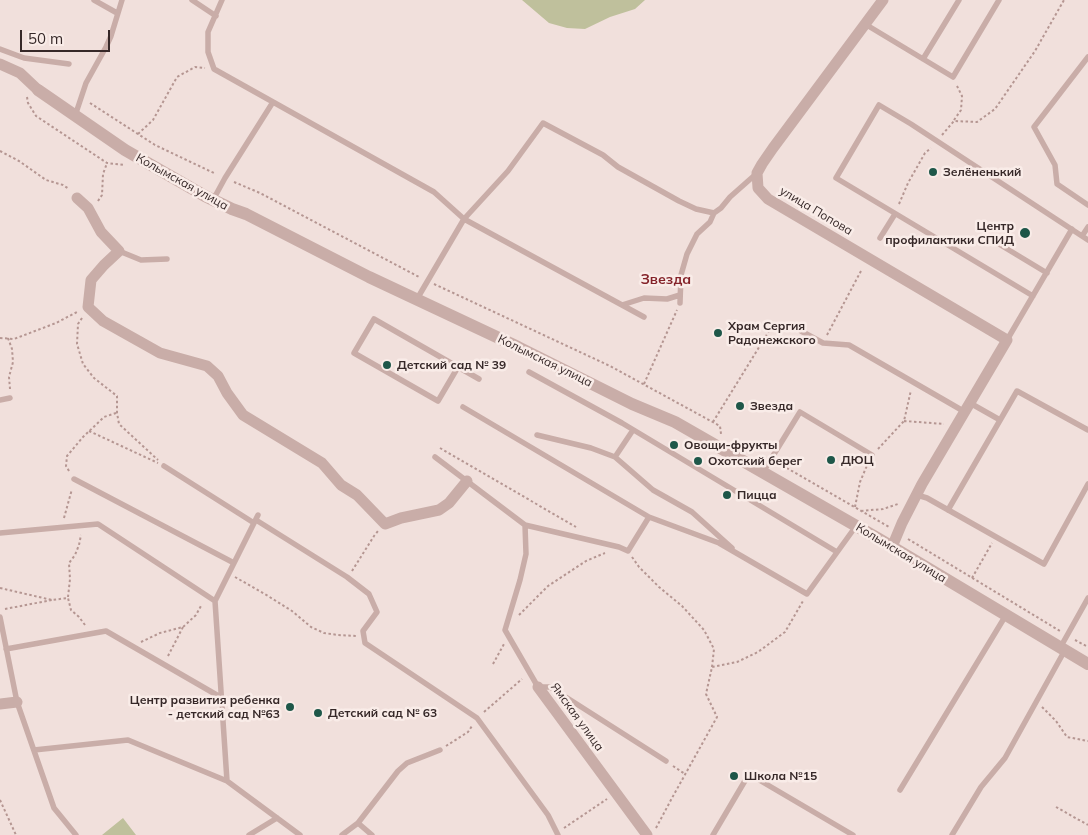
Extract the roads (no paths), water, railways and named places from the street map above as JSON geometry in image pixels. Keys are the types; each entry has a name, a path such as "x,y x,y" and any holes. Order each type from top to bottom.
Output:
{"street":[{"path":"757,174 773,148 883,0"},
{"name":"Колымская улица","path":"0,64 20,73 38,90 75,116 125,150 181,183 369,277 518,347 632,404 675,422 892,547 1088,664"},
{"name":"улица Попова","path":"757,174 758,188 768,199 1008,340"},
{"path":"77,198 88,208 101,232 119,251 104,264 91,280 88,307 103,321 160,353 207,366 218,376 227,393 243,415 322,463 341,485 357,495 385,524 401,518 439,510 449,503 467,481"},
{"path":"892,547 917,495 1008,340"},
{"name":"Ямская улица","path":"538,687 615,793 652,831"},
{"path":"0,704 17,702"}],"lane":[{"path":"94,0 117,13"},
{"path":"75,116 86,83 111,36 122,0"},
{"path":"192,0 216,16"},
{"path":"222,0 208,32 208,52 214,69 434,192 464,219 644,317"},
{"path":"923,59 959,0"},
{"path":"865,24 953,77 999,0"},
{"path":"0,48 24,58 69,64"},
{"path":"1088,56 1034,127 1055,166 1057,184 1088,205"},
{"path":"214,200 225,178 273,102"},
{"path":"1033,296 836,178 879,105 1088,240"},
{"path":"417,299 464,219 508,171 542,123 603,155 618,167 679,201 696,209 714,213"},
{"path":"680,303 681,275 687,254 697,234 710,222 714,213 730,197 757,174"},
{"path":"880,238 895,214"},
{"path":"1082,236 1088,227"},
{"path":"1008,340 1072,230"},
{"path":"989,238 1047,272"},
{"path":"119,251 141,260 167,259"},
{"path":"622,305 644,298 667,299 680,295"},
{"path":"458,367 438,401 354,353 374,319 458,367 479,379"},
{"path":"801,331 823,343 848,345 912,382 967,408 1000,420"},
{"path":"529,372 633,430 837,552"},
{"path":"948,510 1017,391 1088,430"},
{"path":"0,400 10,398"},
{"path":"463,407 649,518 719,543 807,594 856,526"},
{"path":"763,472 800,412 872,455"},
{"path":"615,457 633,430"},
{"path":"537,435 591,448 615,457 653,490 692,512 742,556"},
{"path":"434,457 525,525 619,547 628,551 649,518"},
{"path":"164,466 256,519 369,594 377,612 363,631 366,643 476,718 548,815 557,834"},
{"path":"74,479 234,563"},
{"path":"917,495 928,498 1044,564 1088,484"},
{"path":"227,781 215,601 256,519"},
{"path":"0,533 98,524 215,601"},
{"path":"525,525 526,554 505,630 538,687"},
{"path":"952,835 981,787 1005,758 1036,701 1067,635 1088,598"},
{"path":"900,790 1006,615"},
{"path":"0,616 17,702 54,808 76,835"},
{"path":"6,649 106,631 222,698"},
{"name":"Ямская улица","path":"538,687 550,687 666,761"},
{"path":"34,750 128,740 227,781 300,835"},
{"path":"342,835 358,823 398,771 408,764 440,750"},
{"path":"713,835 749,774 853,835"},
{"path":"249,835 277,818"},
{"path":"358,823 372,835"}],"place":[{"name":"Зелёненький","path":"933,172"},
{"name":"Центр профилактики СПИД","path":"1025,233"},
{"name":"Храм Сергия Радонежского","path":"718,333"},
{"name":"Детский сад № 39","path":"387,365"},
{"name":"Звезда","path":"740,406"},
{"name":"Овощи-фрукты","path":"674,445"},
{"name":"ДЮЦ","path":"831,460"},
{"name":"Охотский берег","path":"698,461"},
{"name":"Пицца","path":"727,495"},
{"name":"Центр развития ребенка - детский сад №63","path":"290,707"},
{"name":"Детский сад № 63","path":"318,713"},
{"name":"Школа №15","path":"734,776"}],"district":[{"name":"Звезда","path":"666,280"}]}
